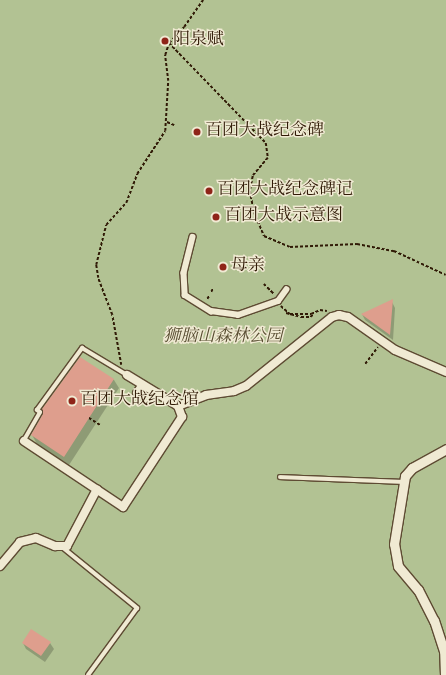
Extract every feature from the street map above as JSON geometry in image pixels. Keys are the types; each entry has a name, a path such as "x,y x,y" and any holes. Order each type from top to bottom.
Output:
{"street":[{"path":"193,237 184,273 185,295 211,311 238,315 278,301 286,290"},
{"path":"178,406 206,395 234,391 246,386 332,317 339,315 348,317 395,350 446,372"},
{"path":"24,441 123,507 182,417 178,406 127,375"},
{"path":"136,393 142,384"},
{"path":"445,675 444,652 434,621 418,590 398,566 394,544 404,482 412,468 446,449"},
{"path":"0,566 20,542 36,538 61,547 67,546 97,489"}],"lane":[{"path":"24,441 23,438 40,412 37,410 82,348 127,375"},
{"path":"280,477 404,482"},
{"path":"61,547 137,608 88,675"}],"path":[{"path":"127,375 121,367 112,315 98,278 96,264 106,225 126,203 132,183 162,139 167,122 168,73 165,55 169,43 184,27 203,0"},
{"path":"169,43 266,143 268,158 253,176 250,191 254,212 264,236 272,242 290,247 308,248 357,244 394,251 446,275"},
{"path":"167,122 174,125"},
{"path":"264,284 275,295"},
{"path":"211,292 213,288"},
{"path":"284,312 290,316 301,318 310,317 314,314"},
{"path":"290,314 311,314"},
{"path":"365,364 382,341"},
{"path":"89,418 100,425"}],"green space":[{"name":"狮脑山森林公园","path":"0,0 446,0 446,675 0,675"}],"building":[{"path":"393,299 390,335 361,314"},
{"name":"百团大战纪念馆","path":"80,357 114,379 64,457 31,435 43,414 42,409"},
{"path":"31,629 51,642 41,656 22,643"}],"place":[{"name":"阳泉赋","path":"165,41"},
{"name":"百团大战纪念碑","path":"197,132"},
{"name":"百团大战纪念碑记","path":"209,191"},
{"name":"百团大战示意图","path":"216,217"},
{"name":"母亲","path":"223,267"},
{"name":"百团大战纪念馆","path":"72,401"}]}
